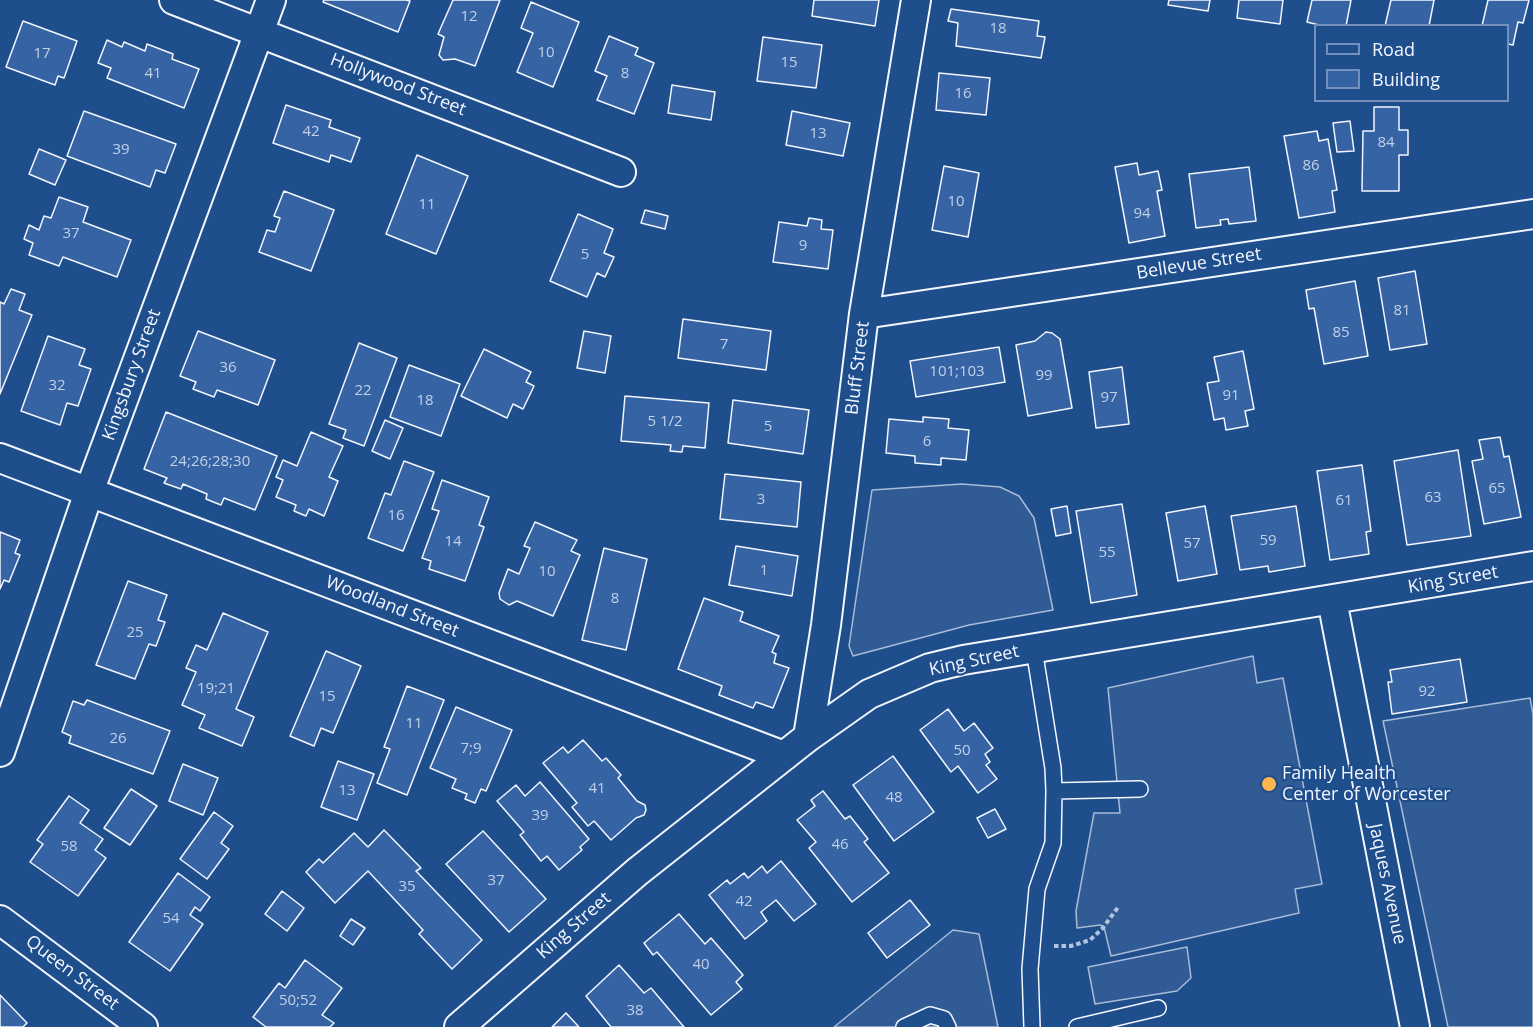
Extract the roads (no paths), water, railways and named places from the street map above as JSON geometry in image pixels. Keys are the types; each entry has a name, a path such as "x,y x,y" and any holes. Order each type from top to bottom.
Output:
{"street":[{"name":"Hollywood Street","path":"174,0 621,172"},
{"name":"Kingsbury Street","path":"0,752 88,492 271,0"},
{"name":"Bluff Street","path":"808,737 826,625 864,314 916,0"},
{"name":"Bellevue Street","path":"864,314 1533,214"},
{"name":"Woodland Street","path":"0,459 784,756"},
{"name":"King Street","path":"459,1027 637,872 808,737 869,694 930,668 1533,566"},
{"name":"Jaques Avenue","path":"1332,600 1415,1027"},
{"name":"Queen Street","path":"0,920 143,1027"}],"lane":[{"path":"1032,1027 1030,969 1036,889 1053,843 1054,791 1053,768 1034,649"},
{"path":"1054,791 1140,789"},
{"path":"1077,1027 1158,1008"},
{"path":"904,1027 930,1015 944,1019 948,1027"}],"place":[{"name":"Family Health Center of Worcester","path":"1269,784"}]}
